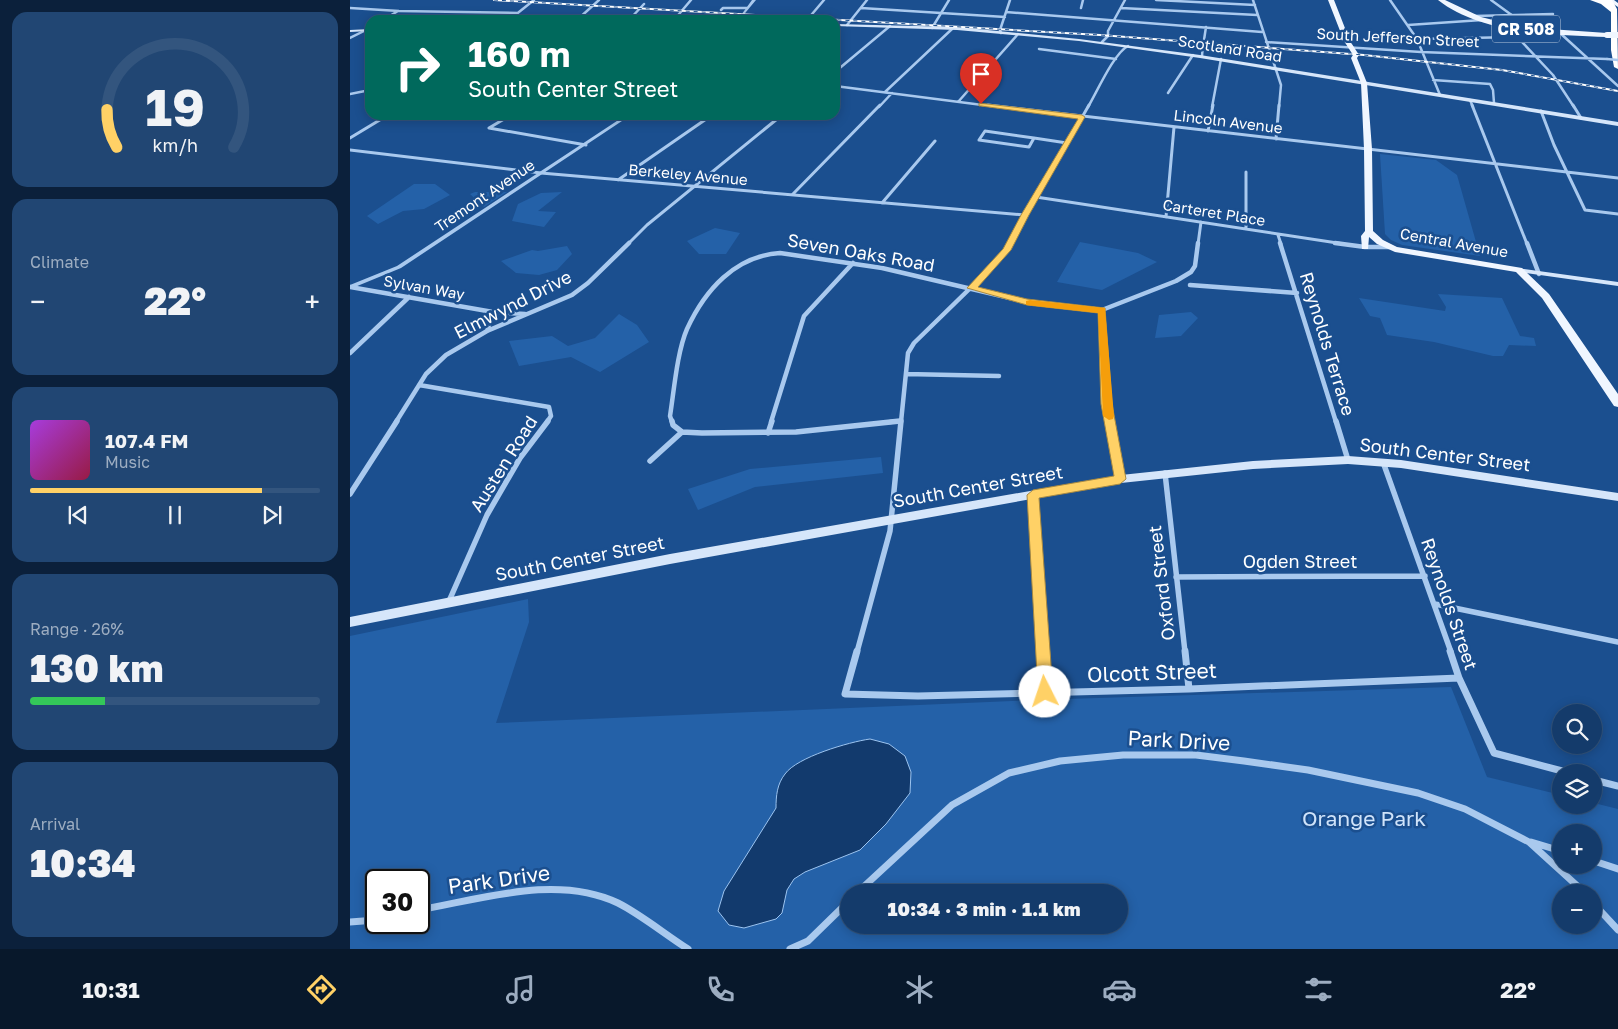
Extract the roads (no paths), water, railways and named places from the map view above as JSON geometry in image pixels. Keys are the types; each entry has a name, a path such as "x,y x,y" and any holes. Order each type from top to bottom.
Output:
{"highway":[{"path":"1593,0 1616,7"},
{"path":"1610,0 1616,7 1614,50 1618,67"}],"main road":[{"path":"1331,0 1350,47 1348,50 1354,58 1364,83 1368,149 1369,232 1365,236 1365,247"},
{"name":"CR 508","path":"1434,0 1449,5"},
{"name":"CR 508","path":"1441,0 1470,16 1506,25 1560,33 1614,35"},
{"name":"Scotland Road","path":"840,26 952,29 1103,40 1128,46 1202,56 1618,124"},
{"path":"350,31 365,30"},
{"name":"Central Avenue","path":"1369,232 1389,247 1411,253 1519,270 1546,296 1618,404"},
{"path":"1519,270 1618,284"},
{"path":"1539,274 1546,296"},
{"name":"South Center Street","path":"350,622 670,559 1120,479 1165,473 1309,461 1348,460 1382,462 1618,497"}],"street":[{"path":"515,15 536,0"},
{"path":"582,15 599,0"},
{"path":"634,15 648,0"},
{"path":"679,15 692,0"},
{"path":"742,15 754,0"},
{"path":"810,15 824,0"},
{"path":"847,25 867,0"},
{"path":"932,28 949,0"},
{"path":"1001,33 1010,0"},
{"path":"1081,8 1083,0"},
{"path":"1103,40 1108,36 1108,31 1125,0"},
{"path":"1156,0 1255,4"},
{"path":"1253,0 1262,32 1281,84 1276,139"},
{"path":"1390,0 1416,39 1440,95"},
{"path":"1491,0 1514,16"},
{"path":"350,8 398,11 518,13"},
{"path":"721,10 723,8 746,10"},
{"path":"861,8 1005,17"},
{"path":"1120,8 1257,15"},
{"path":"391,15 398,11"},
{"path":"1006,12 1262,32"},
{"path":"1470,16 1553,14"},
{"path":"1408,25 1484,20"},
{"path":"1506,25 1536,56 1581,118"},
{"path":"840,68 890,26"},
{"path":"1204,40 1206,27"},
{"path":"884,92 952,29"},
{"path":"350,38 365,31"},
{"path":"1560,33 1617,86"},
{"path":"958,102 1018,34"},
{"path":"1416,39 1516,37"},
{"name":"South Jefferson Street","path":"1266,42 1421,52 1618,60"},
{"path":"1202,56 1203,44"},
{"path":"890,520 908,353 914,343 972,288 1007,250 1025,215 1116,59 1124,48 1128,46"},
{"path":"1039,49 1116,59"},
{"path":"1168,93 1193,55"},
{"path":"1208,131 1220,59"},
{"path":"1433,80 1490,84 1493,90 1494,103"},
{"name":"Lincoln Avenue","path":"840,87 1082,117 1618,178"},
{"path":"350,94 365,91"},
{"path":"792,195 892,93"},
{"path":"1470,100 1539,274"},
{"path":"1541,111 1554,145 1585,210 1618,214"},
{"path":"350,138 380,120"},
{"path":"503,120 489,128 586,144"},
{"name":"Tremont Avenue","path":"350,287 418,256 622,120"},
{"path":"617,180 705,120"},
{"name":"Elmwynd Drive","path":"350,494 426,374 446,355 487,331 572,295 647,225 776,120"},
{"path":"1166,217 1174,127"},
{"path":"1034,138 1029,146 979,140 985,130 1067,142"},
{"path":"882,203 935,141"},
{"name":"Berkeley Avenue","path":"350,150 541,173 1025,215"},
{"path":"1246,172 1246,229"},
{"name":"Carteret Place","path":"1036,197 1278,235 1365,247 1389,247"},
{"path":"1120,479 1106,404 1102,310 1159,288 1191,272 1195,266 1201,222"},
{"name":"Reynolds Terrace","path":"1278,235 1348,460"},
{"name":"Seven Oaks Road","path":"682,432 673,425 670,416 676,375 687,330 709,293 734,266 763,254 780,253 853,262 1027,302 1102,310"},
{"path":"768,433 804,316 853,262"},
{"path":"1190,286 1297,294"},
{"name":"Sylvan Way","path":"350,287 493,312 527,314"},
{"path":"350,353 409,298"},
{"path":"487,331 493,312"},
{"path":"906,374 999,376"},
{"name":"Austen Road","path":"419,385 542,405 549,407 551,416 520,458 506,486 487,515 449,602"},
{"path":"650,461 682,432 796,432 900,421"},
{"name":"Reynolds Street","path":"1382,462 1435,604 1459,678 1494,753 1552,768"},
{"name":"Oxford Street","path":"1165,473 1189,689"},
{"path":"1033,495 1045,692"},
{"name":"Olcott Street","path":"890,520 890,531 845,694 918,696 1189,689 1459,678"},
{"name":"Ogden Street","path":"1176,578 1425,576"},
{"path":"1435,604 1618,642"},
{"name":"Park Drive","path":"867,884 952,805 1009,773 1060,761 1122,755 1196,755 1308,770 1418,793 1466,809 1529,842 1552,848"},
{"path":"1602,782 1618,786"},
{"name":"Park Drive","path":"1529,842 1575,884"},
{"path":"1602,863 1618,868"},
{"name":"Park Drive","path":"430,908 536,889 580,890 618,903 688,949"},
{"path":"790,949 808,941 840,910"},
{"path":"1602,913 1618,930"},
{"path":"350,922 365,921"}],"railway":[{"path":"494,0 754,15"},
{"path":"840,20 1100,35 1364,55 1502,70 1618,91"}],"park label":[{"name":"Orange Park","path":"1364,819"}]}
